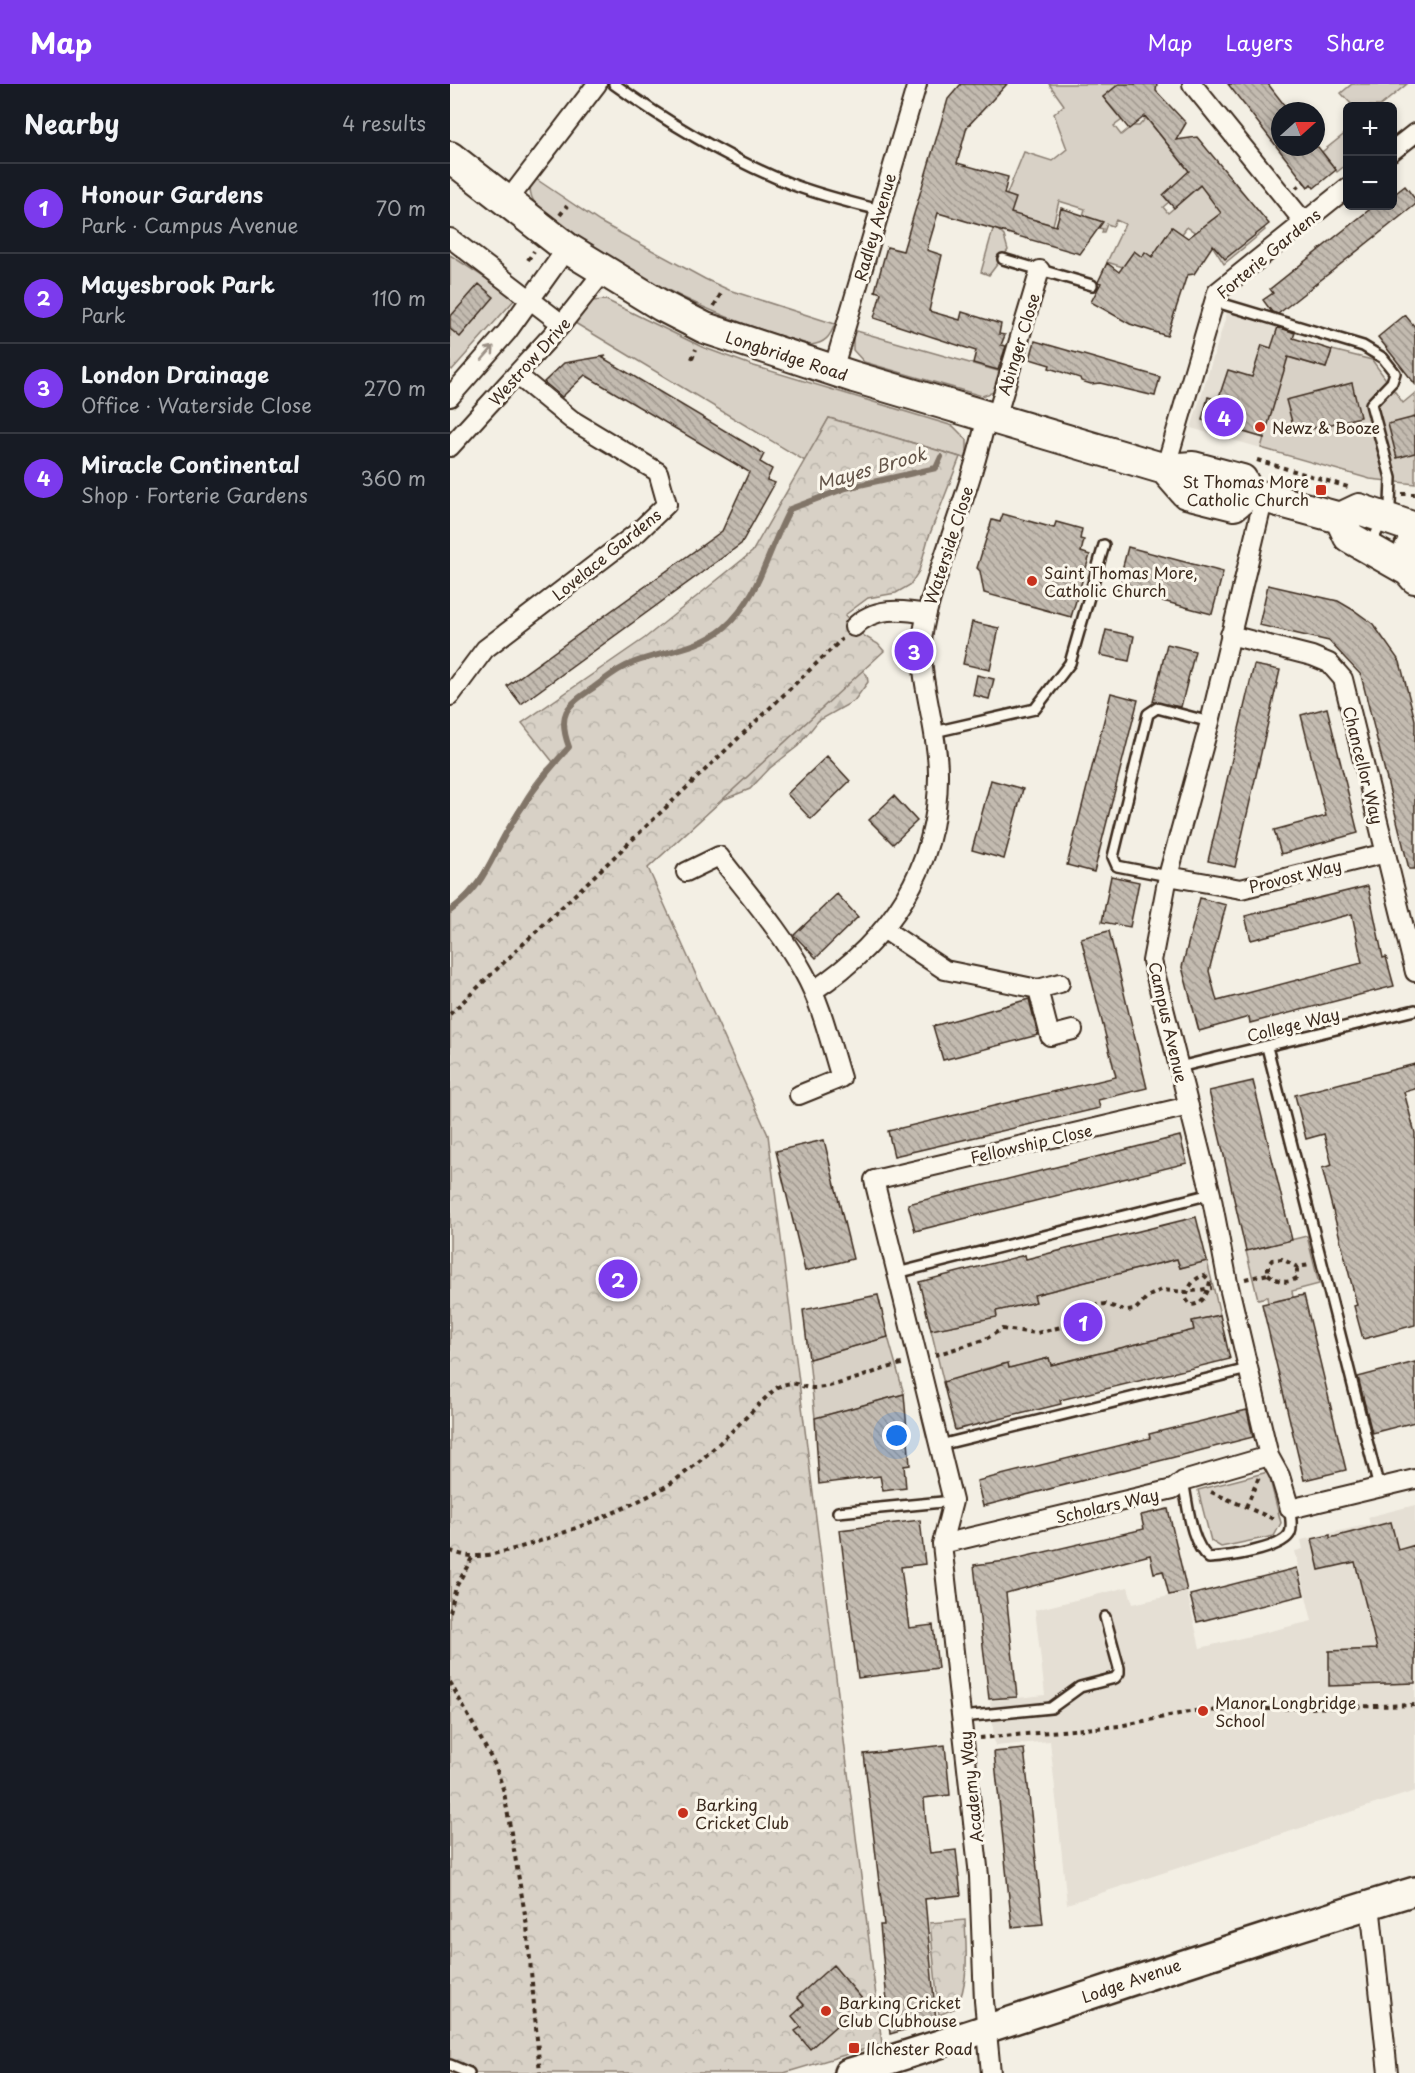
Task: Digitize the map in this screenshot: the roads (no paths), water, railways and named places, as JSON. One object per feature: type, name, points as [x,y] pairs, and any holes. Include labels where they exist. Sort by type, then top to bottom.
[{"type":"main road","name":"Longbridge Road","points":[[450,157],[506,203],[567,248],[705,328],[833,370],[1165,469],[1193,466],[1242,480],[1256,495],[1340,518],[1359,509],[1388,506],[1415,528]]},
{"type":"main road","points":[[1340,518],[1349,537],[1412,574]]},
{"type":"street","points":[[506,203],[597,84]]},
{"type":"street","name":"Radley Avenue","points":[[833,370],[917,84]]},
{"type":"street","points":[[1192,84],[1304,222]]},
{"type":"street","points":[[1397,147],[1415,133]]},
{"type":"street","name":"Forterie Gardens","points":[[1165,469],[1213,301],[1226,284],[1343,190]]},
{"type":"street","points":[[450,238],[562,324]]},
{"type":"street","points":[[450,398],[457,377],[531,300],[567,248]]},
{"type":"street","name":"Abinger Close","points":[[991,416],[1040,270]]},
{"type":"street","name":"Westrow Drive","points":[[450,447],[562,324],[604,271]]},
{"type":"street","name":"Lovelace Gardens","points":[[450,696],[485,649],[638,532],[667,504],[658,472],[572,420],[517,375]]},
{"type":"street","name":"Waterside Close","points":[[813,991],[836,976],[885,930],[916,877],[933,828],[938,773],[922,642],[926,614],[991,416]]},
{"type":"street","name":"Campus Avenue","points":[[1256,495],[1230,635],[1210,722],[1168,876],[1152,961],[1211,1194],[1228,1283],[1269,1456],[1280,1476],[1291,1518]]},
{"type":"street","points":[[1412,574],[1408,549],[1415,535]]},
{"type":"street","points":[[854,627],[862,619],[874,613],[912,611],[926,614]]},
{"type":"street","name":"Chancellor Way","points":[[1230,635],[1312,656],[1329,663],[1343,679],[1415,972]]},
{"type":"street","name":"Provost Way","points":[[1168,876],[1241,889],[1386,853]]},
{"type":"street","points":[[686,872],[719,856],[768,919],[813,991],[841,1078],[799,1095]]},
{"type":"street","points":[[885,930],[945,970],[1038,990],[1060,983]]},
{"type":"street","points":[[1038,990],[1050,1036],[1073,1030]]},
{"type":"street","name":"Fellowship Close","points":[[897,1273],[874,1180],[1189,1106]]},
{"type":"street","points":[[897,1273],[954,1501],[942,1544]]},
{"type":"street","name":"Scholars Way","points":[[942,1544],[1173,1489],[1183,1481],[1269,1456]]},
{"type":"street","points":[[1291,1518],[1378,1488],[1415,1479]]},
{"type":"street","name":"Academy Way","points":[[942,1544],[979,1876],[987,2030],[992,2073]]},
{"type":"street","name":"Lodge Avenue","points":[[848,2073],[987,2030],[1143,1976],[1415,1891]]},
{"type":"street","points":[[1370,1904],[1388,2073]]},
{"type":"lane","points":[[614,84],[669,121],[745,163],[791,184],[879,210]]},
{"type":"lane","points":[[1003,259],[1092,285]]},
{"type":"lane","points":[[1213,301],[1363,346],[1383,358],[1395,373],[1392,382],[1371,404],[1390,478],[1388,506],[1369,548]]},
{"type":"lane","points":[[934,732],[1035,709],[1070,663],[1104,545]]},
{"type":"lane","points":[[1168,876],[1117,866],[1113,857],[1148,714],[1157,708],[1210,722]]},
{"type":"lane","name":"College Way","points":[[1179,1067],[1415,1010]]},
{"type":"lane","points":[[1267,1047],[1323,1262],[1378,1488]]},
{"type":"lane","points":[[897,1273],[1211,1194]]},
{"type":"lane","points":[[940,1445],[1248,1369]]},
{"type":"lane","points":[[1183,1481],[1197,1541],[1202,1552],[1209,1558],[1278,1544],[1289,1535],[1291,1518]]},
{"type":"lane","points":[[838,1512],[954,1501]]},
{"type":"lane","points":[[962,1717],[1051,1708],[1088,1683],[1115,1678],[1119,1673],[1119,1668],[1105,1617]]},
{"type":"lane","points":[[450,2064],[470,2073]]},
{"type":"waterway","name":"Mayes Brook","points":[[450,911],[477,885],[520,810],[543,777],[569,747],[565,736],[564,719],[566,712],[576,700],[623,667],[704,641],[724,628],[736,616],[755,587],[790,509],[846,488],[936,468],[941,457]]},
{"type":"place","name":"Miracle Continental","points":[[1224,417]]},
{"type":"place","name":"Newz & Booze","points":[[1260,427]]},
{"type":"place","name":"St Thomas More Catholic Church","points":[[1321,490]]},
{"type":"place","name":"Saint Thomas More, Catholic Church","points":[[1032,581]]},
{"type":"place","name":"London Drainage","points":[[914,651]]},
{"type":"place","name":"Mayesbrook Park","points":[[618,1279]]},
{"type":"place","name":"Honour Gardens","points":[[1083,1322]]},
{"type":"place","name":"Manor Longbridge School","points":[[1203,1711]]},
{"type":"place","name":"Barking Cricket Club","points":[[683,1813]]},
{"type":"place","name":"Barking Cricket Club Clubhouse","points":[[826,2011]]},
{"type":"place","name":"Ilchester Road","points":[[854,2048]]}]
